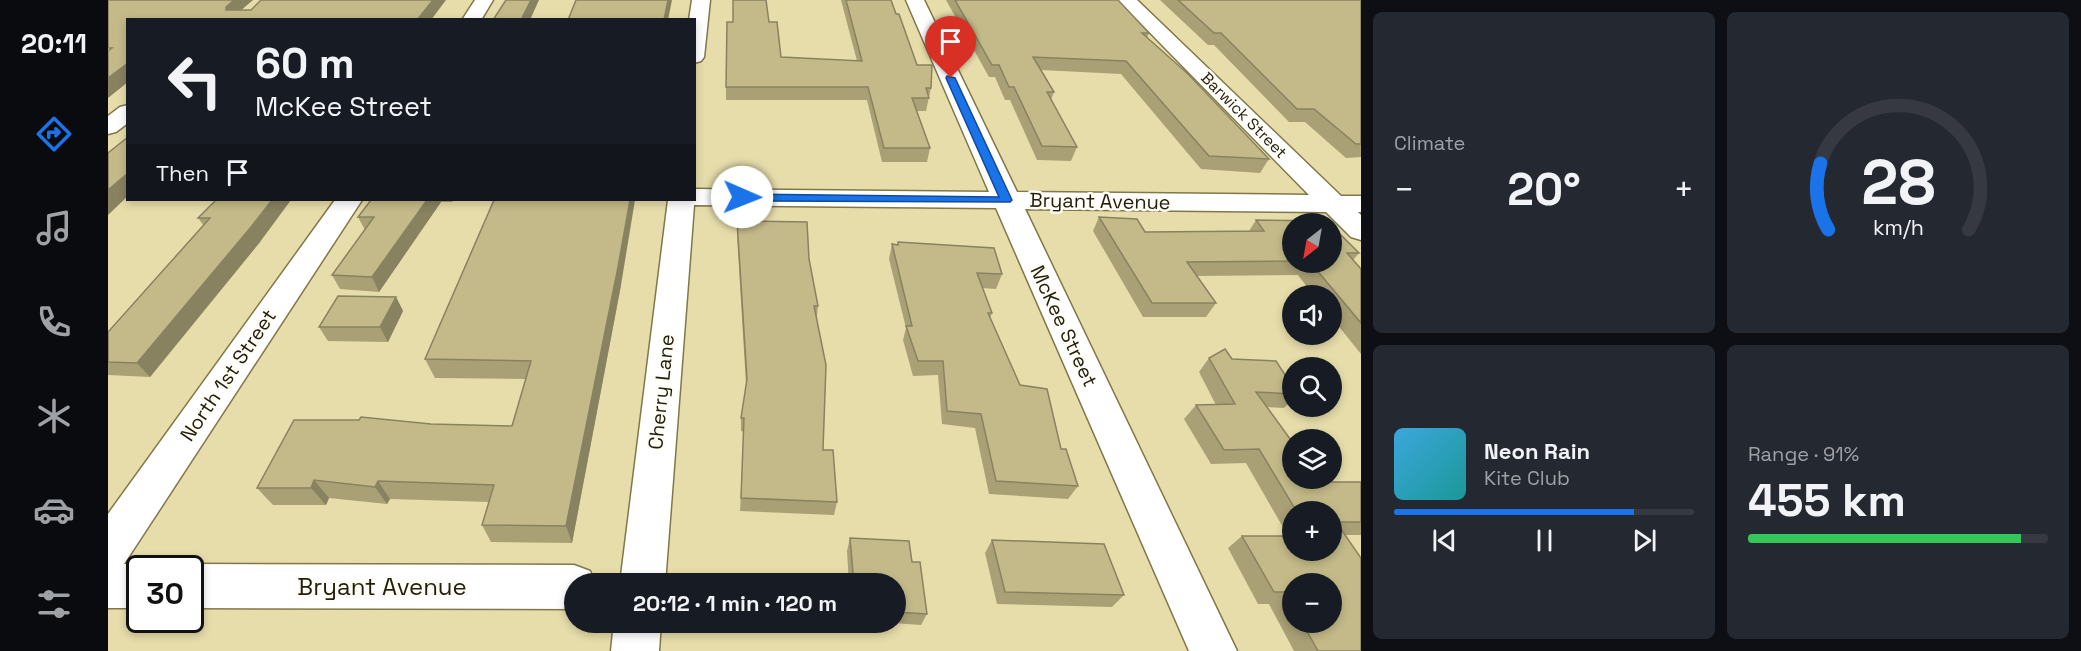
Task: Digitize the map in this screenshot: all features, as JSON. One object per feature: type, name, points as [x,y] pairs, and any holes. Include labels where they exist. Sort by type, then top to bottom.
[{"type":"street","points":[[472,18],[484,0]]},
{"type":"street","points":[[696,41],[701,0]]},
{"type":"street","name":"McKee Street","points":[[915,0],[1213,651]]},
{"type":"street","name":"Barwick Street","points":[[1127,0],[1361,231]]},
{"type":"street","points":[[108,127],[126,114]]},
{"type":"street","name":"Bryant Avenue","points":[[696,197],[1361,204]]},
{"type":"street","name":"North 1st Street","points":[[108,550],[347,201]]},
{"type":"street","name":"Cherry Lane","points":[[643,573],[681,201]]},
{"type":"street","points":[[108,586],[126,586]]},
{"type":"street","name":"Bryant Avenue","points":[[204,586],[564,587]]},
{"type":"street","points":[[635,651],[637,633]]},
{"type":"building","points":[[108,0],[234,0],[226,7],[226,10],[251,10],[261,0],[433,0],[419,18],[126,18],[126,64],[108,78],[108,51],[112,48],[108,48]]},
{"type":"building","points":[[506,0],[531,0],[522,18],[494,18]]},
{"type":"building","points":[[576,0],[668,0],[664,18],[569,18]]},
{"type":"building","points":[[733,0],[766,0],[769,22],[777,22],[781,57],[862,61],[846,0],[891,0],[896,14],[899,14],[917,65],[932,65],[931,88],[926,88],[929,98],[912,98],[930,148],[884,148],[868,87],[726,87],[727,22],[733,22]]},
{"type":"building","points":[[955,0],[1118,0],[1149,33],[1142,33],[1188,74],[1269,159],[1209,156],[1126,61],[1033,57],[1054,92],[1047,92],[1077,147],[1042,146],[1014,87],[1009,87],[999,65],[992,65]]},
{"type":"building","points":[[1178,0],[1361,0],[1361,144],[1356,144],[1314,109],[1297,109],[1221,33],[1214,33]]},
{"type":"building","points":[[126,139],[126,175],[108,190],[108,153]]},
{"type":"building","points":[[215,201],[271,201],[137,363],[108,362],[108,332],[210,218],[198,218]]},
{"type":"building","points":[[370,201],[426,201],[372,277],[332,275],[374,217],[358,217]]},
{"type":"building","points":[[494,201],[630,201],[566,526],[482,525],[494,485],[378,481],[375,487],[314,480],[311,488],[257,488],[294,420],[359,420],[361,417],[431,424],[512,426],[531,361],[425,359]]},
{"type":"building","points":[[1099,217],[1137,219],[1145,232],[1264,231],[1256,220],[1282,220],[1282,261],[1187,262],[1216,303],[1152,303]]},
{"type":"building","points":[[737,221],[807,222],[809,259],[818,306],[814,306],[826,365],[823,450],[833,450],[837,502],[741,498],[744,418],[741,418],[747,379]]},
{"type":"building","points":[[1342,236],[1359,253],[1347,253],[1361,269],[1361,323],[1342,300],[1342,285],[1329,285],[1319,273],[1342,273]]},
{"type":"building","points":[[898,242],[994,248],[1002,274],[977,273],[992,313],[988,313],[1020,385],[1047,389],[1061,449],[1066,449],[1078,486],[996,481],[981,414],[947,411],[943,361],[918,361],[906,326],[912,326],[892,244],[898,245]]},
{"type":"building","points":[[338,296],[396,297],[380,327],[319,327]]},
{"type":"building","points":[[1225,349],[1232,359],[1276,361],[1282,370],[1282,393],[1256,392],[1283,429],[1282,487],[1259,449],[1224,450],[1196,405],[1235,404],[1209,358]]},
{"type":"building","points":[[1342,482],[1361,482],[1361,522],[1342,522],[1342,501],[1290,501],[1283,489],[1342,489]]},
{"type":"building","points":[[1342,531],[1361,558],[1361,651],[1318,651],[1308,633],[1342,633],[1342,573],[1282,573],[1282,592],[1274,592],[1242,536],[1282,536],[1282,561],[1342,561]]},
{"type":"building","points":[[850,538],[909,541],[912,562],[920,562],[927,614],[906,613],[906,573],[853,573]]},
{"type":"building","points":[[992,540],[1104,544],[1124,595],[1005,592]]},
{"type":"route","points":[[742,197],[1006,200],[951,78]]}]
